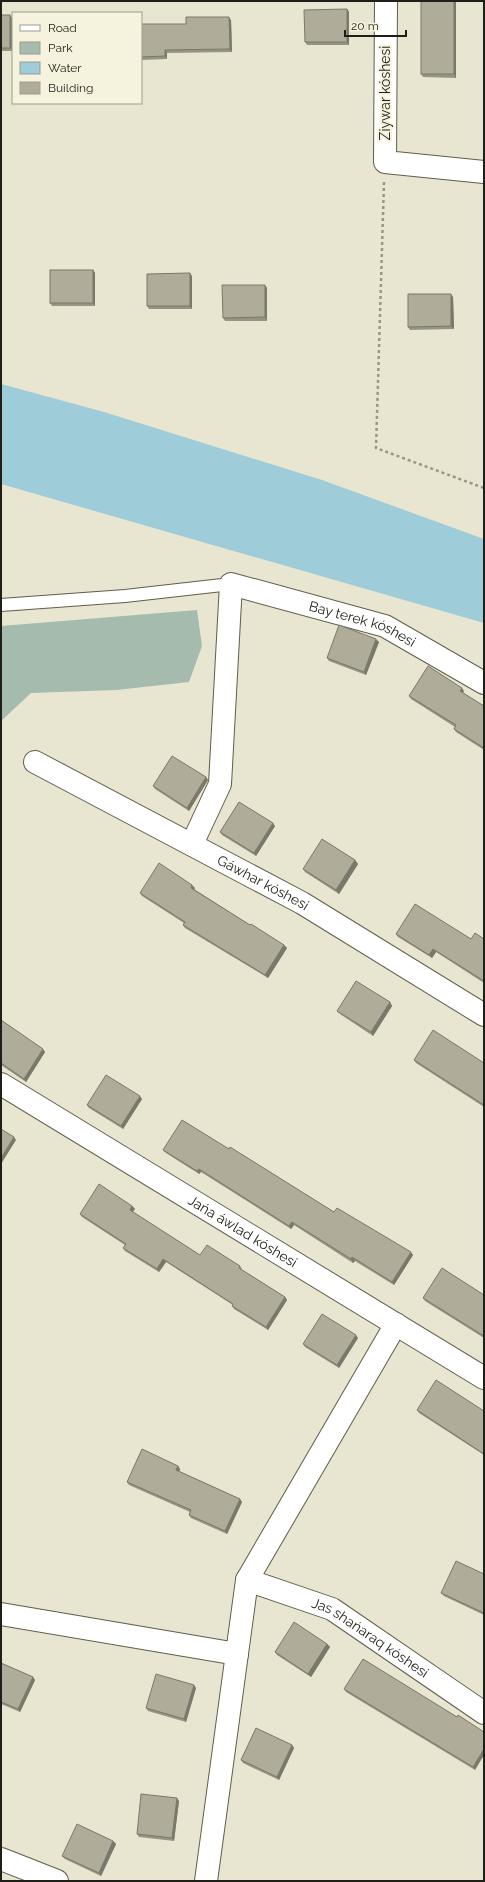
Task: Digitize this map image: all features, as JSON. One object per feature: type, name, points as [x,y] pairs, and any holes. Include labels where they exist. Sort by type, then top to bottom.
[{"type":"street","name":"Ziywar kóshesi","points":[[385,162],[386,1]]},
{"type":"street","points":[[385,162],[484,172]]},
{"type":"street","points":[[192,844],[220,784],[231,584]]},
{"type":"street","name":"Bay terek kóshesi","points":[[231,584],[385,626],[484,683]]},
{"type":"street","name":"Gáwhar kóshesi","points":[[35,762],[302,902],[484,1015]]},
{"type":"street","name":"Jańa áwlad kóshesi","points":[[1,1084],[484,1378]]},
{"type":"street","points":[[206,1881],[247,1580],[396,1324]]},
{"type":"street","name":"Jas shańaraq kóshesi","points":[[247,1580],[332,1609],[484,1714]]},
{"type":"street","points":[[1,1614],[237,1654]]},
{"type":"street","points":[[1,1859],[57,1881]]},
{"type":"lane","points":[[1,605],[125,596],[231,584]]},
{"type":"path","points":[[385,162],[376,448],[484,488]]},
{"type":"green space","points":[[197,610],[202,646],[189,682],[116,690],[31,693],[1,721],[1,626]]},
{"type":"water","points":[[1,384],[104,412],[322,480],[484,539],[484,623],[1,484]]},
{"type":"building","points":[[421,1],[454,1],[454,74],[421,74]]},
{"type":"building","points":[[347,9],[347,42],[305,42],[304,10]]},
{"type":"building","points":[[1,15],[10,15],[10,48],[1,48]]},
{"type":"building","points":[[186,17],[229,17],[230,49],[165,50],[165,56],[142,57],[142,24],[186,24]]},
{"type":"building","points":[[50,270],[93,270],[93,303],[50,303]]},
{"type":"building","points":[[190,273],[190,306],[147,306],[147,274]]},
{"type":"building","points":[[222,285],[265,285],[265,317],[223,318]]},
{"type":"building","points":[[408,294],[451,294],[451,326],[408,327]]},
{"type":"building","points":[[339,625],[376,639],[364,672],[327,658]]},
{"type":"building","points":[[428,666],[462,688],[460,691],[484,706],[484,748],[454,729],[456,725],[409,696]]},
{"type":"building","points":[[172,756],[206,777],[187,808],[153,786]]},
{"type":"building","points":[[239,802],[273,823],[254,853],[220,832]]},
{"type":"building","points":[[322,839],[355,860],[336,890],[303,869]]},
{"type":"building","points":[[159,863],[192,885],[191,888],[284,945],[265,975],[183,925],[185,922],[140,893]]},
{"type":"building","points":[[415,904],[471,939],[475,933],[484,939],[484,981],[433,949],[429,955],[396,934]]},
{"type":"building","points":[[356,981],[390,1002],[371,1032],[337,1011]]},
{"type":"building","points":[[1,1020],[43,1049],[24,1079],[1,1063]]},
{"type":"building","points":[[433,1030],[484,1063],[484,1105],[414,1060]]},
{"type":"building","points":[[106,1075],[140,1096],[121,1126],[87,1105]]},
{"type":"building","points":[[182,1120],[229,1149],[230,1147],[334,1212],[337,1208],[411,1252],[392,1282],[352,1257],[351,1259],[292,1222],[289,1226],[199,1169],[197,1171],[163,1150]]},
{"type":"building","points":[[1,1129],[14,1137],[1,1158]]},
{"type":"building","points":[[99,1184],[132,1206],[130,1210],[200,1255],[207,1245],[240,1266],[239,1268],[285,1297],[266,1327],[232,1306],[233,1304],[163,1259],[157,1269],[123,1248],[126,1244],[80,1214]]},
{"type":"building","points":[[442,1268],[484,1295],[484,1336],[423,1298]]},
{"type":"building","points":[[322,1314],[356,1335],[337,1365],[303,1344]]},
{"type":"building","points":[[436,1380],[484,1411],[484,1454],[417,1410]]},
{"type":"building","points":[[142,1449],[178,1466],[176,1470],[240,1499],[225,1531],[189,1515],[191,1510],[127,1482]]},
{"type":"building","points":[[456,1561],[484,1574],[484,1613],[441,1593]]},
{"type":"building","points":[[294,1622],[327,1644],[308,1674],[275,1652]]},
{"type":"building","points":[[363,1659],[484,1732],[484,1749],[473,1767],[344,1689]]},
{"type":"building","points":[[1,1663],[33,1677],[18,1709],[1,1702]]},
{"type":"building","points":[[156,1674],[194,1685],[184,1719],[146,1708]]},
{"type":"building","points":[[256,1728],[292,1745],[277,1777],[241,1760]]},
{"type":"building","points":[[141,1794],[177,1798],[172,1838],[137,1834]]},
{"type":"building","points":[[77,1824],[113,1841],[99,1873],[62,1856]]}]
